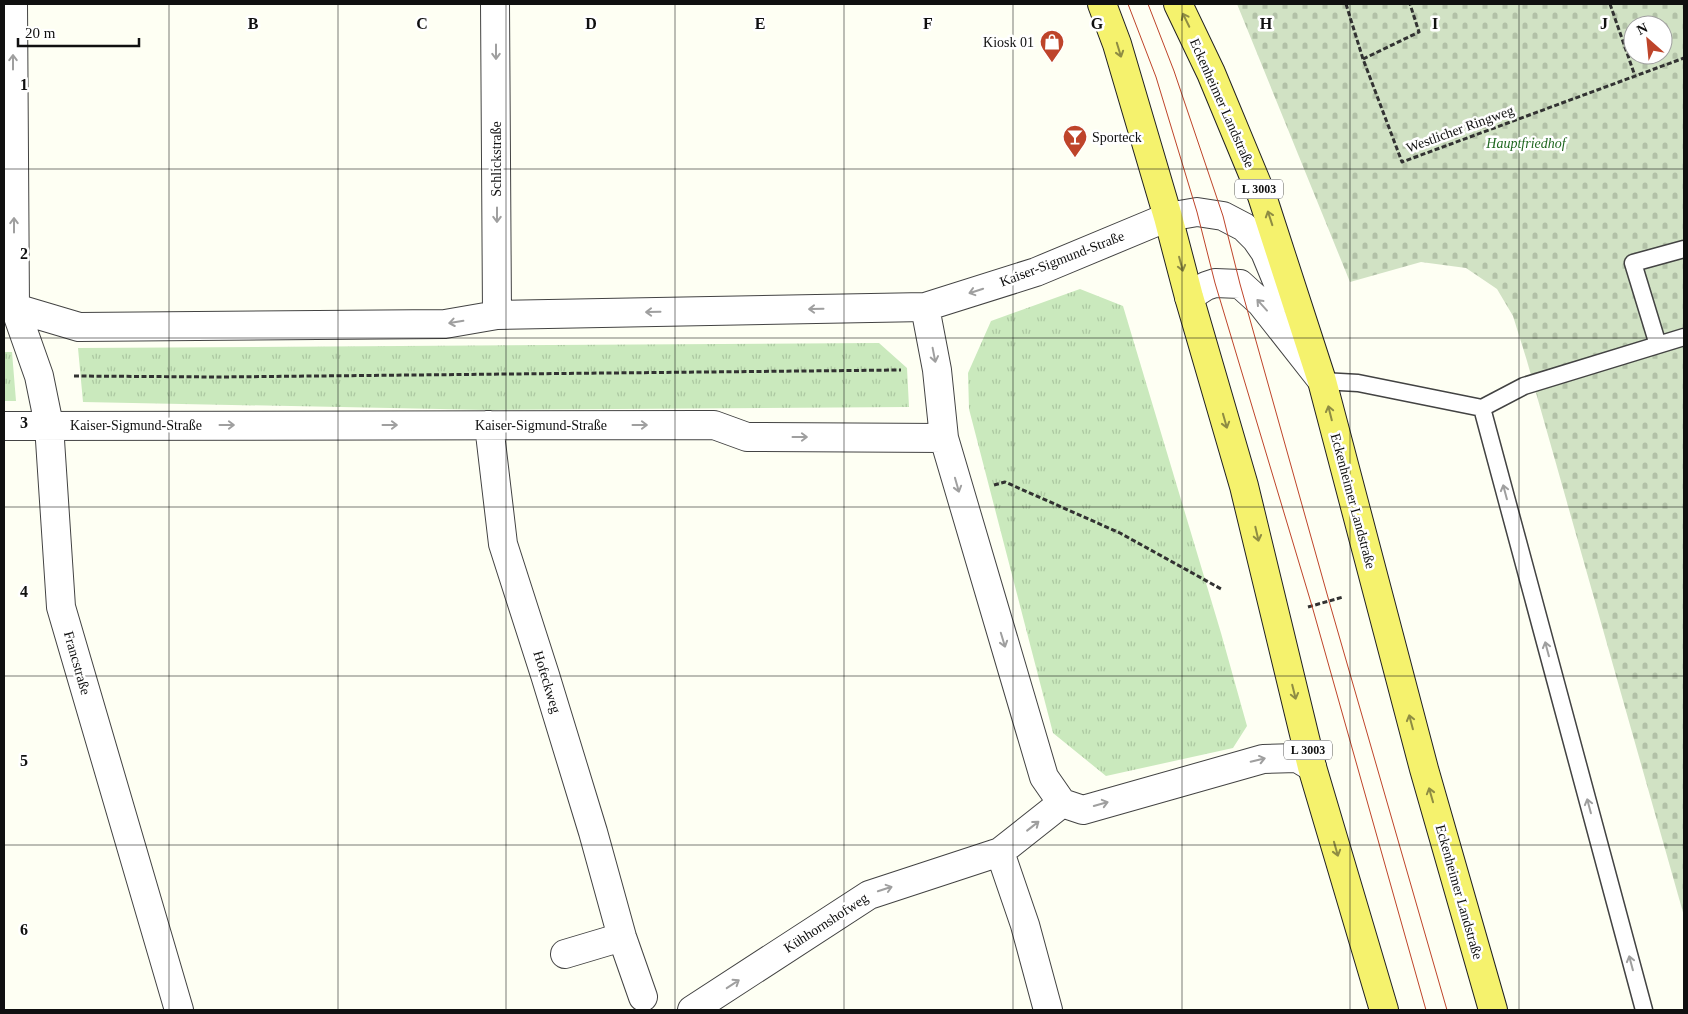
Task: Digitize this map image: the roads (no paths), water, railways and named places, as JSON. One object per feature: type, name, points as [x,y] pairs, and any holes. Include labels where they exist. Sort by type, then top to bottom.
[{"type":"main road","name":"L 3003","points":[[1102,4],[1117,44],[1168,217],[1189,297],[1251,511],[1312,767],[1384,1010]]},
{"type":"main road","name":"Eckenheimer Landstraße","points":[[1178,4],[1211,73],[1262,196],[1322,381],[1424,769],[1493,1010]]},
{"type":"street","name":"Francstraße","points":[[13,4],[10,308],[39,376],[49,425],[61,607],[179,1010]]},
{"type":"street","name":"Schlickstraße","points":[[495,4],[497,315]]},
{"type":"street","name":"Kaiser-Sigmund-Straße","points":[[10,308],[79,327],[445,324],[497,315],[925,307],[1036,272],[1168,217],[1197,212],[1223,216],[1244,227],[1256,239],[1265,252],[1282,292],[1304,356]]},
{"type":"street","points":[[1189,297],[1214,283],[1240,284],[1261,303],[1322,381]]},
{"type":"street","points":[[925,307],[937,370],[944,438],[1044,777],[1062,803],[1083,810],[1263,758],[1297,758],[1312,767]]},
{"type":"street","name":"Hofeckweg","points":[[489,425],[502,544],[548,684],[622,937],[643,997]]},
{"type":"street","name":"Kaiser-Sigmund-Straße","points":[[4,426],[714,425],[747,437],[944,438]]},
{"type":"street","name":"Kühhornshofweg","points":[[692,1010],[869,895],[1000,852],[1062,803]]},
{"type":"street","points":[[1000,852],[1025,925],[1048,1010]]},
{"type":"street","points":[[564,954],[622,937]]},
{"type":"lane","points":[[1658,345],[1633,263],[1684,248]]},
{"type":"lane","points":[[1322,381],[1358,383],[1482,408],[1524,386],[1684,337]]},
{"type":"lane","points":[[1482,408],[1644,1010]]},
{"type":"tram line","points":[[1128,4],[1156,77],[1197,212],[1215,283],[1312,606],[1426,1010]]},
{"type":"tram line","points":[[1148,4],[1174,71],[1223,216],[1240,284],[1329,601],[1447,1010]]},
{"type":"place","name":"Kiosk 01","points":[[1052,63]]},
{"type":"place","name":"Sporteck","points":[[1075,158]]},
{"type":"park label","name":"Hauptfriedhof","points":[[1526,143]]}]
